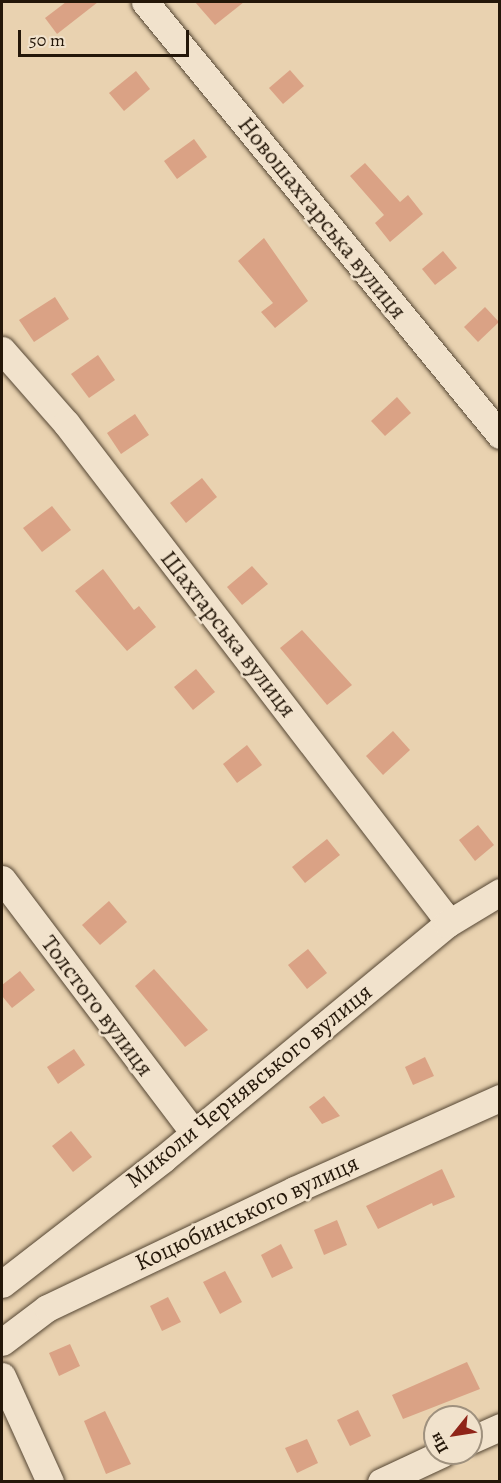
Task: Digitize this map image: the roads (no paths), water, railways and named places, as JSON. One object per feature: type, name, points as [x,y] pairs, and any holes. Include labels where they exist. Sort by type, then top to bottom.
[{"type":"street","name":"Новошахтарська вулиця","points":[[145,2],[500,435]]},
{"type":"street","name":"Шахтарська вулиця","points":[[2,350],[66,423],[442,913],[447,924]]},
{"type":"street","name":"Толстого вулиця","points":[[2,879],[193,1132]]},
{"type":"street","name":"Миколи Чернявського вулиця","points":[[2,1284],[193,1132],[447,924],[500,892]]},
{"type":"street","name":"Коцюбинського вулиця","points":[[2,1342],[46,1308],[294,1190],[500,1098]]},
{"type":"street","points":[[2,1376],[50,1482]]},
{"type":"street","points":[[483,1435],[500,1427]]},
{"type":"street","points":[[381,1482],[423,1462]]}]
